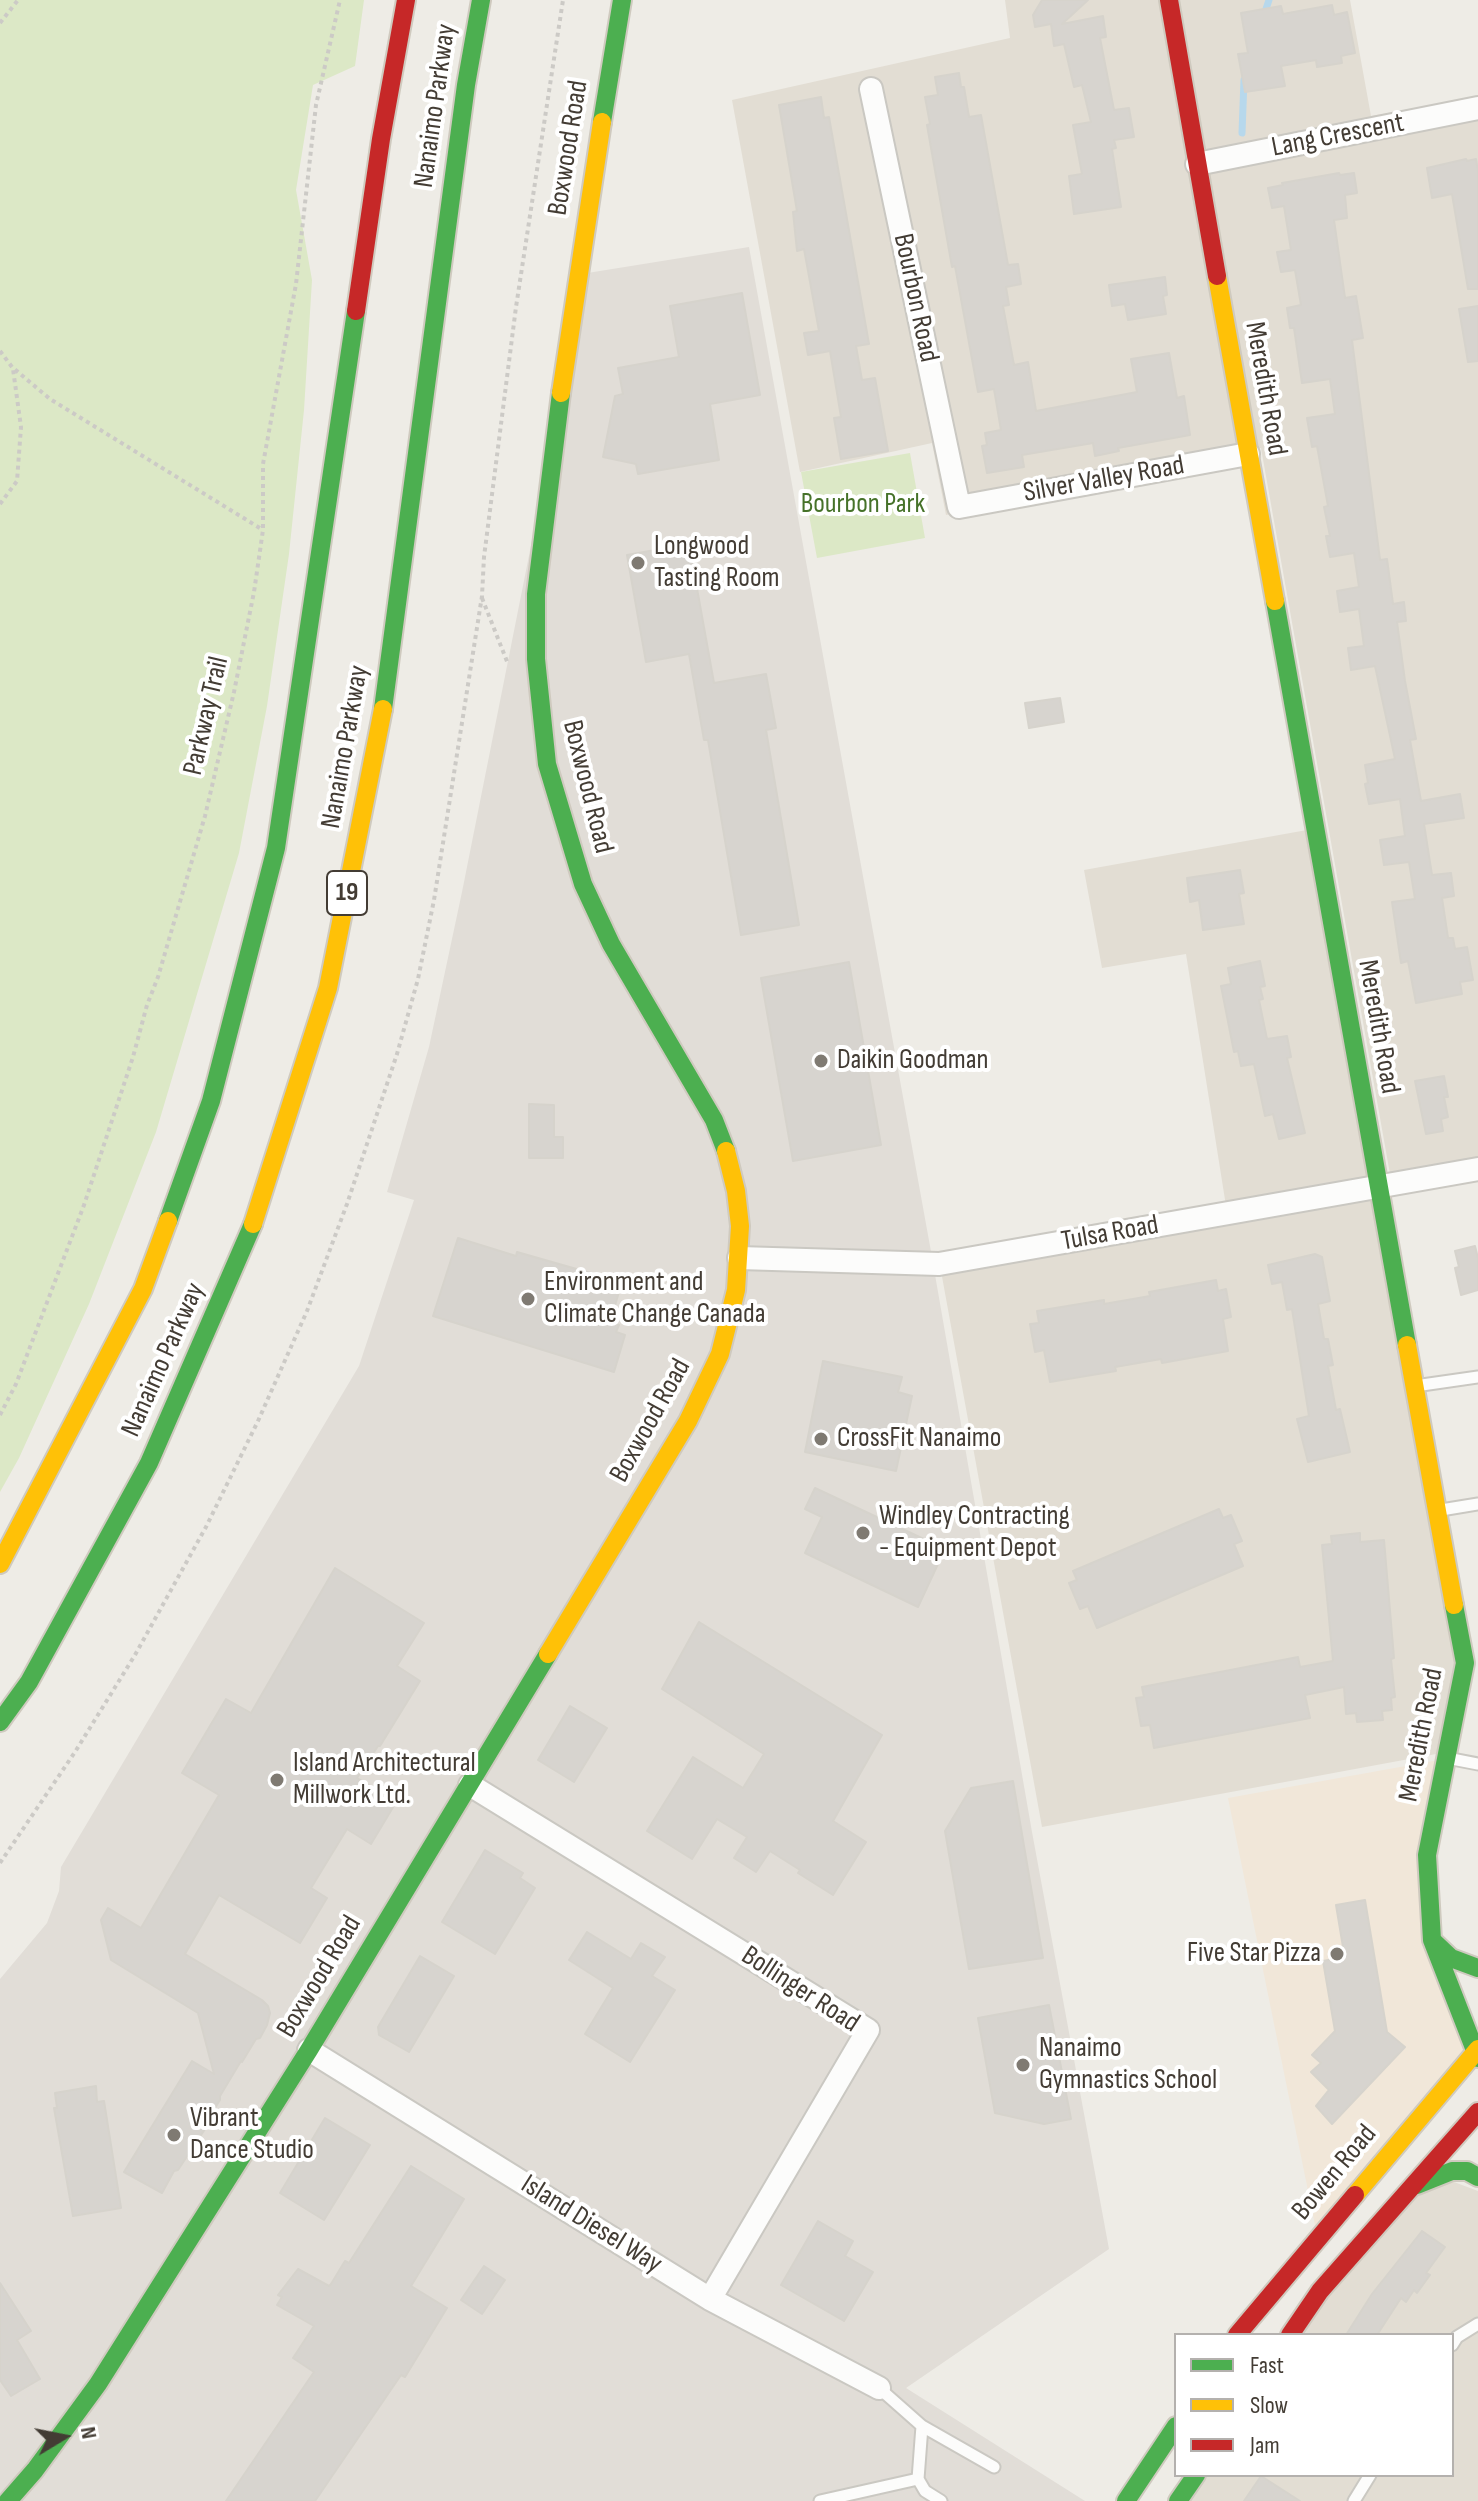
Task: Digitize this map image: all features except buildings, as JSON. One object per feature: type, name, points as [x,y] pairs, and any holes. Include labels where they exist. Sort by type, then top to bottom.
[{"type":"main road","name":"Nanaimo Parkway","points":[[0,1564],[143,1289],[211,1101],[276,848],[381,139],[406,0]]},
{"type":"main road","name":"Nanaimo Parkway","points":[[0,1722],[29,1682],[149,1463],[250,1234],[328,988],[380,731],[466,85],[481,0]]},
{"type":"main road","name":"Boxwood Road","points":[[8,2501],[35,2470],[98,2384],[309,2050],[688,1421],[720,1354],[730,1320],[740,1226],[736,1191],[722,1139],[688,1073],[647,1009],[611,944],[583,884],[547,764],[539,697],[536,594],[551,465],[587,211],[622,0]]},
{"type":"main road","name":"Meredith Road","points":[[1169,0],[1465,1663],[1427,1855],[1432,1940],[1477,2053]]},
{"type":"main road","points":[[1432,1940],[1451,1958],[1478,1968]]},
{"type":"main road","name":"Bowen Road","points":[[1239,2333],[1477,2053]]},
{"type":"main road","points":[[1291,2333],[1320,2291],[1478,2112]]},
{"type":"main road","points":[[1410,2188],[1452,2171],[1467,2171],[1478,2177]]},
{"type":"main road","points":[[1126,2501],[1174,2429]]},
{"type":"main road","points":[[1178,2501],[1195,2477]]},
{"type":"street","name":"Bourbon Road","points":[[871,89],[959,507]]},
{"type":"street","name":"Lang Crescent","points":[[1197,164],[1478,108]]},
{"type":"street","name":"Silver Valley Road","points":[[959,507],[1248,454]]},
{"type":"street","name":"Tulsa Road","points":[[739,1258],[939,1264],[1478,1169]]},
{"type":"street","name":"Bollinger Road","points":[[470,1785],[868,2030],[710,2299]]},
{"type":"street","name":"Island Diesel Way","points":[[309,2050],[710,2299],[879,2388]]},
{"type":"lane","points":[[1415,1386],[1478,1377]]},
{"type":"lane","points":[[1437,1511],[1478,1504]]},
{"type":"lane","points":[[1447,1758],[1478,1764]]},
{"type":"lane","points":[[1454,2342],[1478,2324]]},
{"type":"lane","points":[[879,2388],[922,2426],[994,2467]]},
{"type":"lane","points":[[922,2426],[918,2479],[925,2491],[941,2501]]},
{"type":"lane","points":[[1354,2501],[1369,2477]]},
{"type":"lane","points":[[820,2501],[918,2479]]},
{"type":"path","points":[[0,23],[18,0]]},
{"type":"path","name":"Parkway Trail","points":[[0,1415],[16,1384],[84,1205],[158,977],[205,816],[254,592],[263,530],[265,451],[296,284],[316,105],[340,0]]},
{"type":"path","points":[[0,351],[12,367],[50,399],[263,530]]},
{"type":"path","points":[[0,504],[17,481],[21,427],[12,367]]},
{"type":"path","points":[[482,596],[510,668]]},
{"type":"shaded area","points":[[1005,0],[1350,0],[1371,116],[1478,97],[1478,1159],[1390,1174],[1261,448],[946,515],[932,443],[800,472],[732,100],[1010,38]]},
{"type":"shaded area","points":[[749,247],[1109,2249],[906,2388],[1085,2501],[0,2501],[0,1979],[47,1923],[59,1891],[61,1867],[359,1366],[414,1200],[387,1192],[429,1047],[462,892],[554,430],[575,275]]},
{"type":"shaded area","points":[[1307,830],[1371,1181],[1226,1206],[1186,954],[1102,968],[1084,870]]},
{"type":"shaded area","points":[[1379,1195],[1458,1664],[1436,1754],[1042,1827],[941,1271]]},
{"type":"shaded area","points":[[1439,1760],[1418,1855],[1467,2050],[1315,2225],[1228,1798]]},
{"type":"shaded area","points":[[1454,2182],[1478,2191],[1478,2501],[1188,2501],[1204,2477],[1454,2477],[1454,2333],[1300,2333],[1411,2195]]},
{"type":"green space","points":[[0,0],[364,0],[355,66],[313,85],[296,190],[312,280],[304,410],[289,554],[267,706],[239,853],[156,1132],[89,1304],[19,1458],[0,1492]]},
{"type":"green space","name":"Bourbon Park","points":[[910,453],[925,538],[817,558],[801,472]]},
{"type":"waterway","points":[[1264,15],[1269,0]]},
{"type":"waterway","points":[[1242,133],[1244,80]]},
{"type":"traffic: fast","points":[[383,709],[466,85],[481,0]]},
{"type":"traffic: fast","points":[[602,122],[622,0]]},
{"type":"traffic: fast","points":[[168,1221],[211,1101],[276,848],[356,311]]},
{"type":"traffic: fast","points":[[561,393],[536,594],[536,659],[547,764],[583,884],[611,944],[714,1120],[726,1151]]},
{"type":"traffic: fast","points":[[1275,601],[1407,1345]]},
{"type":"traffic: fast","points":[[0,1722],[29,1682],[149,1463],[253,1224]]},
{"type":"traffic: fast","points":[[1454,1605],[1465,1663],[1427,1855],[1432,1940],[1478,2058]]},
{"type":"traffic: fast","points":[[8,2501],[35,2470],[98,2384],[309,2050],[548,1654]]},
{"type":"traffic: fast","points":[[1432,1940],[1451,1958],[1478,1968]]},
{"type":"traffic: fast","points":[[1417,2185],[1452,2171],[1467,2171],[1478,2177]]},
{"type":"traffic: fast","points":[[1126,2501],[1174,2429]]},
{"type":"traffic: fast","points":[[1178,2501],[1195,2477]]},
{"type":"traffic: slow","points":[[561,393],[602,122]]},
{"type":"traffic: slow","points":[[1217,276],[1275,601]]},
{"type":"traffic: slow","points":[[253,1224],[328,988],[383,709]]},
{"type":"traffic: slow","points":[[548,1654],[688,1421],[720,1354],[736,1290],[740,1226],[736,1191],[726,1151]]},
{"type":"traffic: slow","points":[[0,1564],[143,1289],[168,1221]]},
{"type":"traffic: slow","points":[[1407,1345],[1454,1605]]},
{"type":"traffic: slow","points":[[1355,2195],[1478,2049]]},
{"type":"traffic: jam","points":[[356,311],[381,139],[406,0]]},
{"type":"traffic: jam","points":[[1169,0],[1217,276]]},
{"type":"traffic: jam","points":[[1291,2333],[1320,2291],[1478,2112]]},
{"type":"traffic: jam","points":[[1239,2333],[1355,2195]]},
{"type":"place","name":"Longwood Tasting Room","points":[[638,563]]},
{"type":"place","name":"Daikin Goodman","points":[[821,1061]]},
{"type":"place","name":"Environment and Climate Change Canada","points":[[528,1299]]},
{"type":"place","name":"CrossFit Nanaimo","points":[[821,1439]]},
{"type":"place","name":"Windley Contracting - Equipment Depot","points":[[863,1533]]},
{"type":"place","name":"Island Architectural Millwork Ltd.","points":[[277,1780]]},
{"type":"place","name":"Five Star Pizza","points":[[1337,1954]]},
{"type":"place","name":"Nanaimo Gymnastics School","points":[[1023,2065]]},
{"type":"place","name":"Vibrant Dance Studio","points":[[174,2135]]}]
